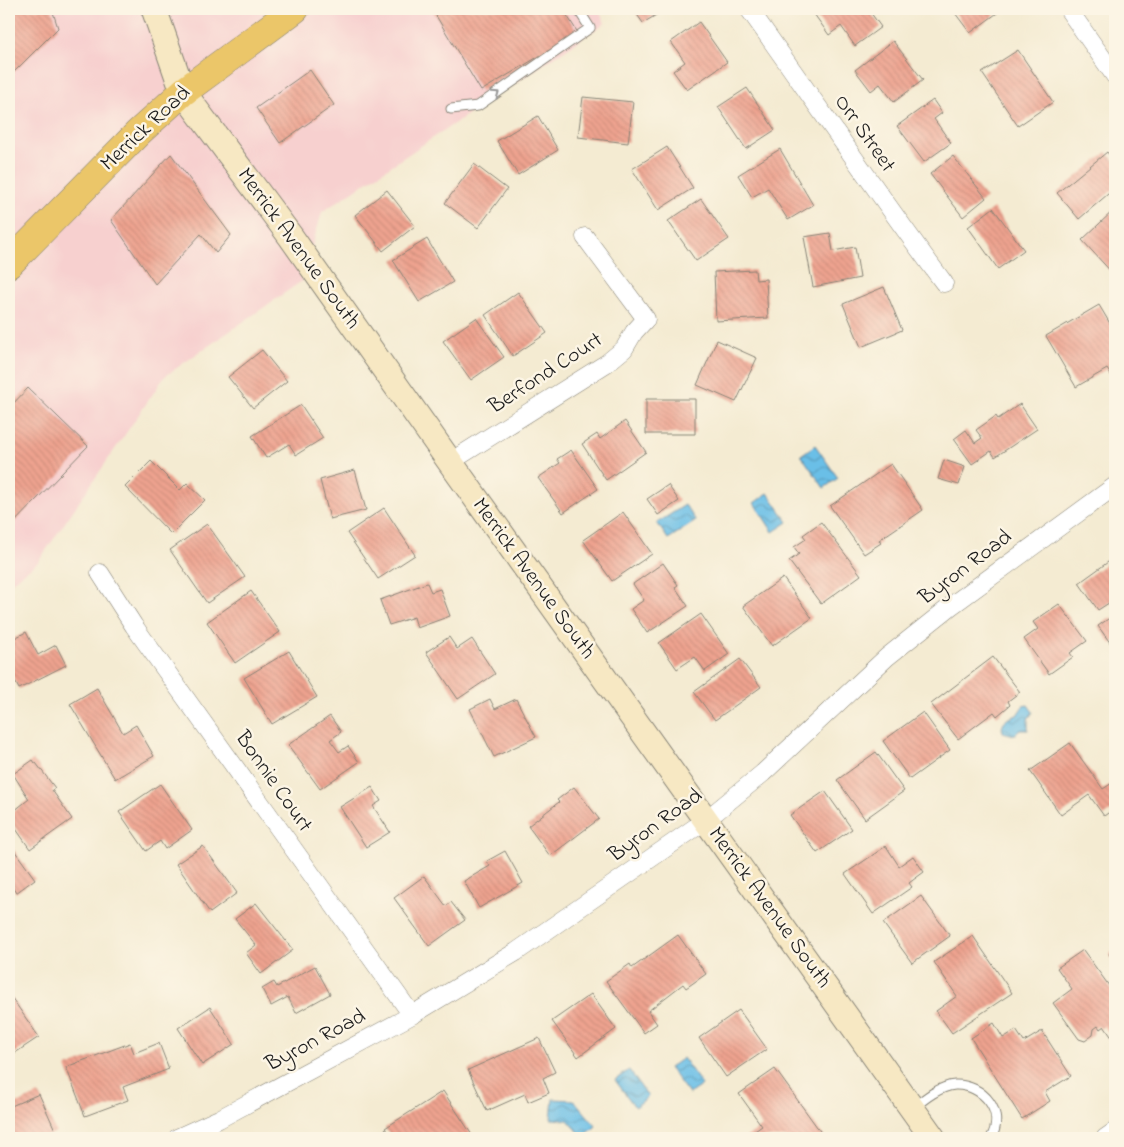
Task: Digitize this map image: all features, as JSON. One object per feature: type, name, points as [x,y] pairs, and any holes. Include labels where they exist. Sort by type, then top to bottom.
[{"type":"main road","name":"Merrick Road","points":[[9,264],[138,133],[183,92],[295,9]]},
{"type":"street","name":"Merrick Avenue South","points":[[154,9],[183,92],[291,237],[933,1138]]},
{"type":"street","name":"Orr Street","points":[[749,9],[881,198],[944,283]]},
{"type":"street","points":[[1068,9],[1115,76]]},
{"type":"street","name":"Berfond Court","points":[[450,462],[607,363],[624,349],[634,332],[646,319],[585,237]]},
{"type":"street","name":"Byron Road","points":[[178,1138],[219,1119],[412,1015],[516,952],[706,820],[763,773],[887,657],[951,606],[1115,486]]},
{"type":"street","name":"Bonnie Court","points":[[100,573],[134,626],[412,1015]]},
{"type":"street","points":[[1105,1138],[1115,1131]]},
{"type":"lane","points":[[451,109],[478,106],[590,28],[578,9]]},
{"type":"lane","points":[[913,1109],[925,1099],[954,1085],[973,1087],[986,1096],[996,1114],[995,1132],[991,1138]]},
{"type":"shaded area","points":[[9,9],[598,9],[605,23],[322,212],[302,281],[165,376],[38,562],[9,584]]},
{"type":"water","points":[[815,445],[838,478],[824,488],[801,455]]},
{"type":"water","points":[[768,493],[788,522],[773,532],[754,503]]},
{"type":"water","points":[[685,505],[696,521],[668,539],[657,523]]},
{"type":"water","points":[[1028,705],[1033,712],[1028,719],[1028,730],[1020,730],[1014,735],[1003,732],[1002,728],[1006,721],[1017,715],[1023,706]]},
{"type":"water","points":[[683,1058],[702,1085],[689,1094],[669,1068]]},
{"type":"water","points":[[629,1070],[648,1097],[635,1107],[615,1080]]},
{"type":"water","points":[[553,1099],[574,1100],[596,1126],[583,1137],[568,1120],[551,1119]]},
{"type":"building","points":[[9,9],[52,9],[58,28],[9,77]]},
{"type":"building","points":[[432,9],[563,9],[578,33],[481,91]]},
{"type":"building","points":[[633,9],[666,9],[643,23]]},
{"type":"building","points":[[822,9],[868,9],[881,27],[855,46],[841,26],[829,35],[814,14]]},
{"type":"building","points":[[952,9],[999,9],[1000,11],[970,33]]},
{"type":"building","points":[[699,22],[727,62],[687,90],[673,71],[685,62],[671,42]]},
{"type":"building","points":[[893,41],[923,80],[894,102],[880,84],[871,91],[855,70]]},
{"type":"building","points":[[1018,50],[1053,102],[1018,126],[982,73]]},
{"type":"building","points":[[310,70],[334,105],[280,143],[256,108]]},
{"type":"building","points":[[747,88],[775,130],[746,149],[718,107]]},
{"type":"building","points":[[583,97],[633,102],[628,143],[578,137]]},
{"type":"building","points":[[933,100],[942,113],[934,119],[951,143],[924,162],[897,126]]},
{"type":"building","points":[[538,116],[558,150],[518,175],[497,141]]},
{"type":"building","points":[[667,147],[693,188],[658,210],[632,169]]},
{"type":"building","points":[[780,149],[813,205],[788,220],[768,188],[752,197],[738,175]]},
{"type":"building","points":[[1107,152],[1115,162],[1115,188],[1079,219],[1057,193]]},
{"type":"building","points":[[171,154],[231,235],[216,253],[201,234],[155,284],[111,220]]},
{"type":"building","points":[[953,156],[986,198],[963,217],[930,174]]},
{"type":"building","points":[[474,164],[507,189],[478,228],[445,203]]},
{"type":"building","points":[[387,190],[415,226],[383,251],[355,215]]},
{"type":"building","points":[[701,199],[729,239],[696,261],[668,221]]},
{"type":"building","points":[[993,208],[1024,250],[998,269],[968,227]]},
{"type":"building","points":[[1115,209],[1115,276],[1082,240]]},
{"type":"building","points":[[830,233],[833,251],[855,247],[860,278],[813,287],[804,237]]},
{"type":"building","points":[[427,239],[453,282],[419,302],[393,260]]},
{"type":"building","points":[[755,270],[756,280],[766,279],[768,318],[716,321],[714,272]]},
{"type":"building","points":[[884,287],[902,330],[861,347],[843,304]]},
{"type":"building","points":[[518,292],[547,333],[513,356],[485,315]]},
{"type":"building","points":[[1099,305],[1115,332],[1115,381],[1107,369],[1076,387],[1046,336]]},
{"type":"building","points":[[476,318],[504,357],[471,380],[443,341]]},
{"type":"building","points":[[717,340],[757,358],[736,402],[697,385]]},
{"type":"building","points":[[262,350],[287,381],[253,408],[228,377]]},
{"type":"building","points":[[28,388],[88,446],[9,528],[9,408]]},
{"type":"building","points":[[646,399],[695,399],[695,434],[646,434]]},
{"type":"building","points":[[1020,404],[1037,429],[995,457],[991,451],[972,464],[954,439],[966,430],[975,443],[982,438],[976,430],[996,416],[998,419]]},
{"type":"building","points":[[301,405],[323,438],[296,455],[289,444],[266,458],[252,436]]},
{"type":"building","points":[[625,421],[646,452],[606,480],[582,444],[597,434],[600,439]]},
{"type":"building","points":[[571,450],[598,489],[563,513],[538,478],[560,463],[557,459]]},
{"type":"building","points":[[944,460],[965,467],[959,485],[938,479]]},
{"type":"building","points":[[151,461],[180,490],[187,483],[205,500],[171,534],[125,487]]},
{"type":"building","points":[[891,464],[923,510],[879,540],[881,543],[864,554],[830,506]]},
{"type":"building","points":[[355,470],[366,510],[330,519],[320,480]]},
{"type":"building","points":[[668,485],[679,501],[658,515],[647,499]]},
{"type":"building","points":[[384,508],[415,555],[378,579],[347,533]]},
{"type":"building","points":[[623,512],[652,554],[612,581],[583,540]]},
{"type":"building","points":[[821,522],[861,575],[821,604],[789,561],[799,554],[794,547],[806,539],[803,535]]},
{"type":"building","points":[[207,524],[245,577],[207,603],[170,550]]},
{"type":"building","points":[[1115,557],[1115,599],[1098,610],[1079,583]]},
{"type":"building","points":[[663,563],[678,585],[675,587],[688,606],[647,633],[631,609],[644,600],[633,584]]},
{"type":"building","points":[[783,578],[812,618],[772,646],[743,606]]},
{"type":"building","points":[[427,583],[431,592],[440,589],[450,616],[417,628],[414,617],[389,625],[380,600]]},
{"type":"building","points":[[251,591],[280,632],[235,663],[207,622]]},
{"type":"building","points":[[1059,604],[1087,641],[1070,653],[1073,657],[1049,674],[1024,639],[1038,629],[1033,622]]},
{"type":"building","points":[[701,614],[729,654],[705,671],[695,657],[677,669],[659,643]]},
{"type":"building","points":[[1111,617],[1115,623],[1115,641],[1111,644],[1098,626]]},
{"type":"building","points":[[26,632],[38,655],[56,645],[66,665],[19,689],[9,670],[9,641]]},
{"type":"building","points":[[449,637],[457,649],[472,639],[495,674],[458,699],[426,652]]},
{"type":"building","points":[[289,651],[317,697],[272,724],[244,678]]},
{"type":"building","points":[[993,657],[1020,692],[1008,701],[1010,705],[997,716],[994,712],[958,739],[931,704]]},
{"type":"building","points":[[740,659],[761,687],[715,720],[694,692]]},
{"type":"building","points":[[97,688],[123,733],[136,725],[154,756],[115,779],[70,704]]},
{"type":"building","points":[[490,699],[495,709],[516,699],[536,737],[494,757],[470,709]]},
{"type":"building","points":[[923,712],[950,750],[910,779],[883,741]]},
{"type":"building","points":[[330,716],[341,732],[330,740],[339,752],[348,746],[359,762],[320,789],[288,745]]},
{"type":"building","points":[[1070,743],[1103,789],[1112,783],[1115,787],[1115,808],[1104,816],[1089,795],[1061,815],[1030,771]]},
{"type":"building","points":[[876,752],[904,791],[865,819],[837,780]]},
{"type":"building","points":[[33,760],[55,788],[52,790],[72,819],[30,849],[9,819],[9,815],[29,799],[13,774]]},
{"type":"building","points":[[160,784],[192,830],[165,849],[160,841],[146,851],[119,812]]},
{"type":"building","points":[[372,787],[381,801],[373,806],[390,832],[366,847],[340,807]]},
{"type":"building","points":[[574,787],[599,819],[550,856],[528,826],[559,802],[557,800]]},
{"type":"building","points":[[825,791],[852,829],[817,853],[790,815]]},
{"type":"building","points":[[9,843],[35,879],[16,893],[9,882]]},
{"type":"building","points":[[203,846],[237,893],[210,913],[176,864]]},
{"type":"building","points":[[886,846],[899,866],[913,856],[924,872],[909,883],[912,887],[873,914],[845,874]]},
{"type":"building","points":[[505,851],[523,883],[479,908],[464,881],[490,866],[487,861]]},
{"type":"building","points":[[424,876],[446,906],[451,902],[465,920],[429,946],[394,898]]},
{"type":"building","points":[[921,896],[950,936],[912,963],[883,923]]},
{"type":"building","points":[[256,903],[293,950],[261,974],[246,953],[256,945],[235,919]]},
{"type":"building","points":[[678,935],[706,974],[686,988],[683,984],[648,1011],[657,1024],[644,1033],[606,981],[630,964],[632,968]]},
{"type":"building","points":[[973,936],[1012,993],[952,1033],[936,1011],[957,996],[934,962]]},
{"type":"building","points":[[1083,950],[1115,994],[1115,1042],[1104,1026],[1100,1029],[1098,1026],[1094,1029],[1093,1035],[1085,1041],[1079,1039],[1053,1003],[1072,989],[1057,968]]},
{"type":"building","points":[[1115,950],[1115,962],[1109,954]]},
{"type":"building","points":[[315,966],[330,994],[296,1013],[288,997],[271,1006],[262,989],[274,982],[277,987]]},
{"type":"building","points":[[9,994],[39,1037],[9,1057]]},
{"type":"building","points":[[591,994],[616,1029],[578,1057],[552,1021]]},
{"type":"building","points":[[210,1007],[234,1044],[202,1065],[178,1028]]},
{"type":"building","points":[[739,1010],[767,1049],[726,1077],[699,1038]]},
{"type":"building","points":[[994,1023],[1003,1038],[1016,1030],[1024,1042],[1042,1031],[1071,1076],[1045,1092],[1050,1101],[1022,1119],[971,1038]]},
{"type":"building","points":[[539,1038],[555,1072],[543,1078],[549,1093],[528,1102],[525,1094],[487,1111],[468,1070]]},
{"type":"building","points":[[130,1043],[134,1053],[159,1043],[169,1069],[123,1087],[128,1100],[85,1116],[66,1067]]},
{"type":"building","points":[[775,1069],[825,1138],[745,1138],[762,1126],[739,1094]]},
{"type":"building","points":[[443,1091],[474,1138],[392,1138],[385,1128]]},
{"type":"building","points":[[39,1094],[56,1132],[42,1138],[9,1138],[9,1107]]}]
